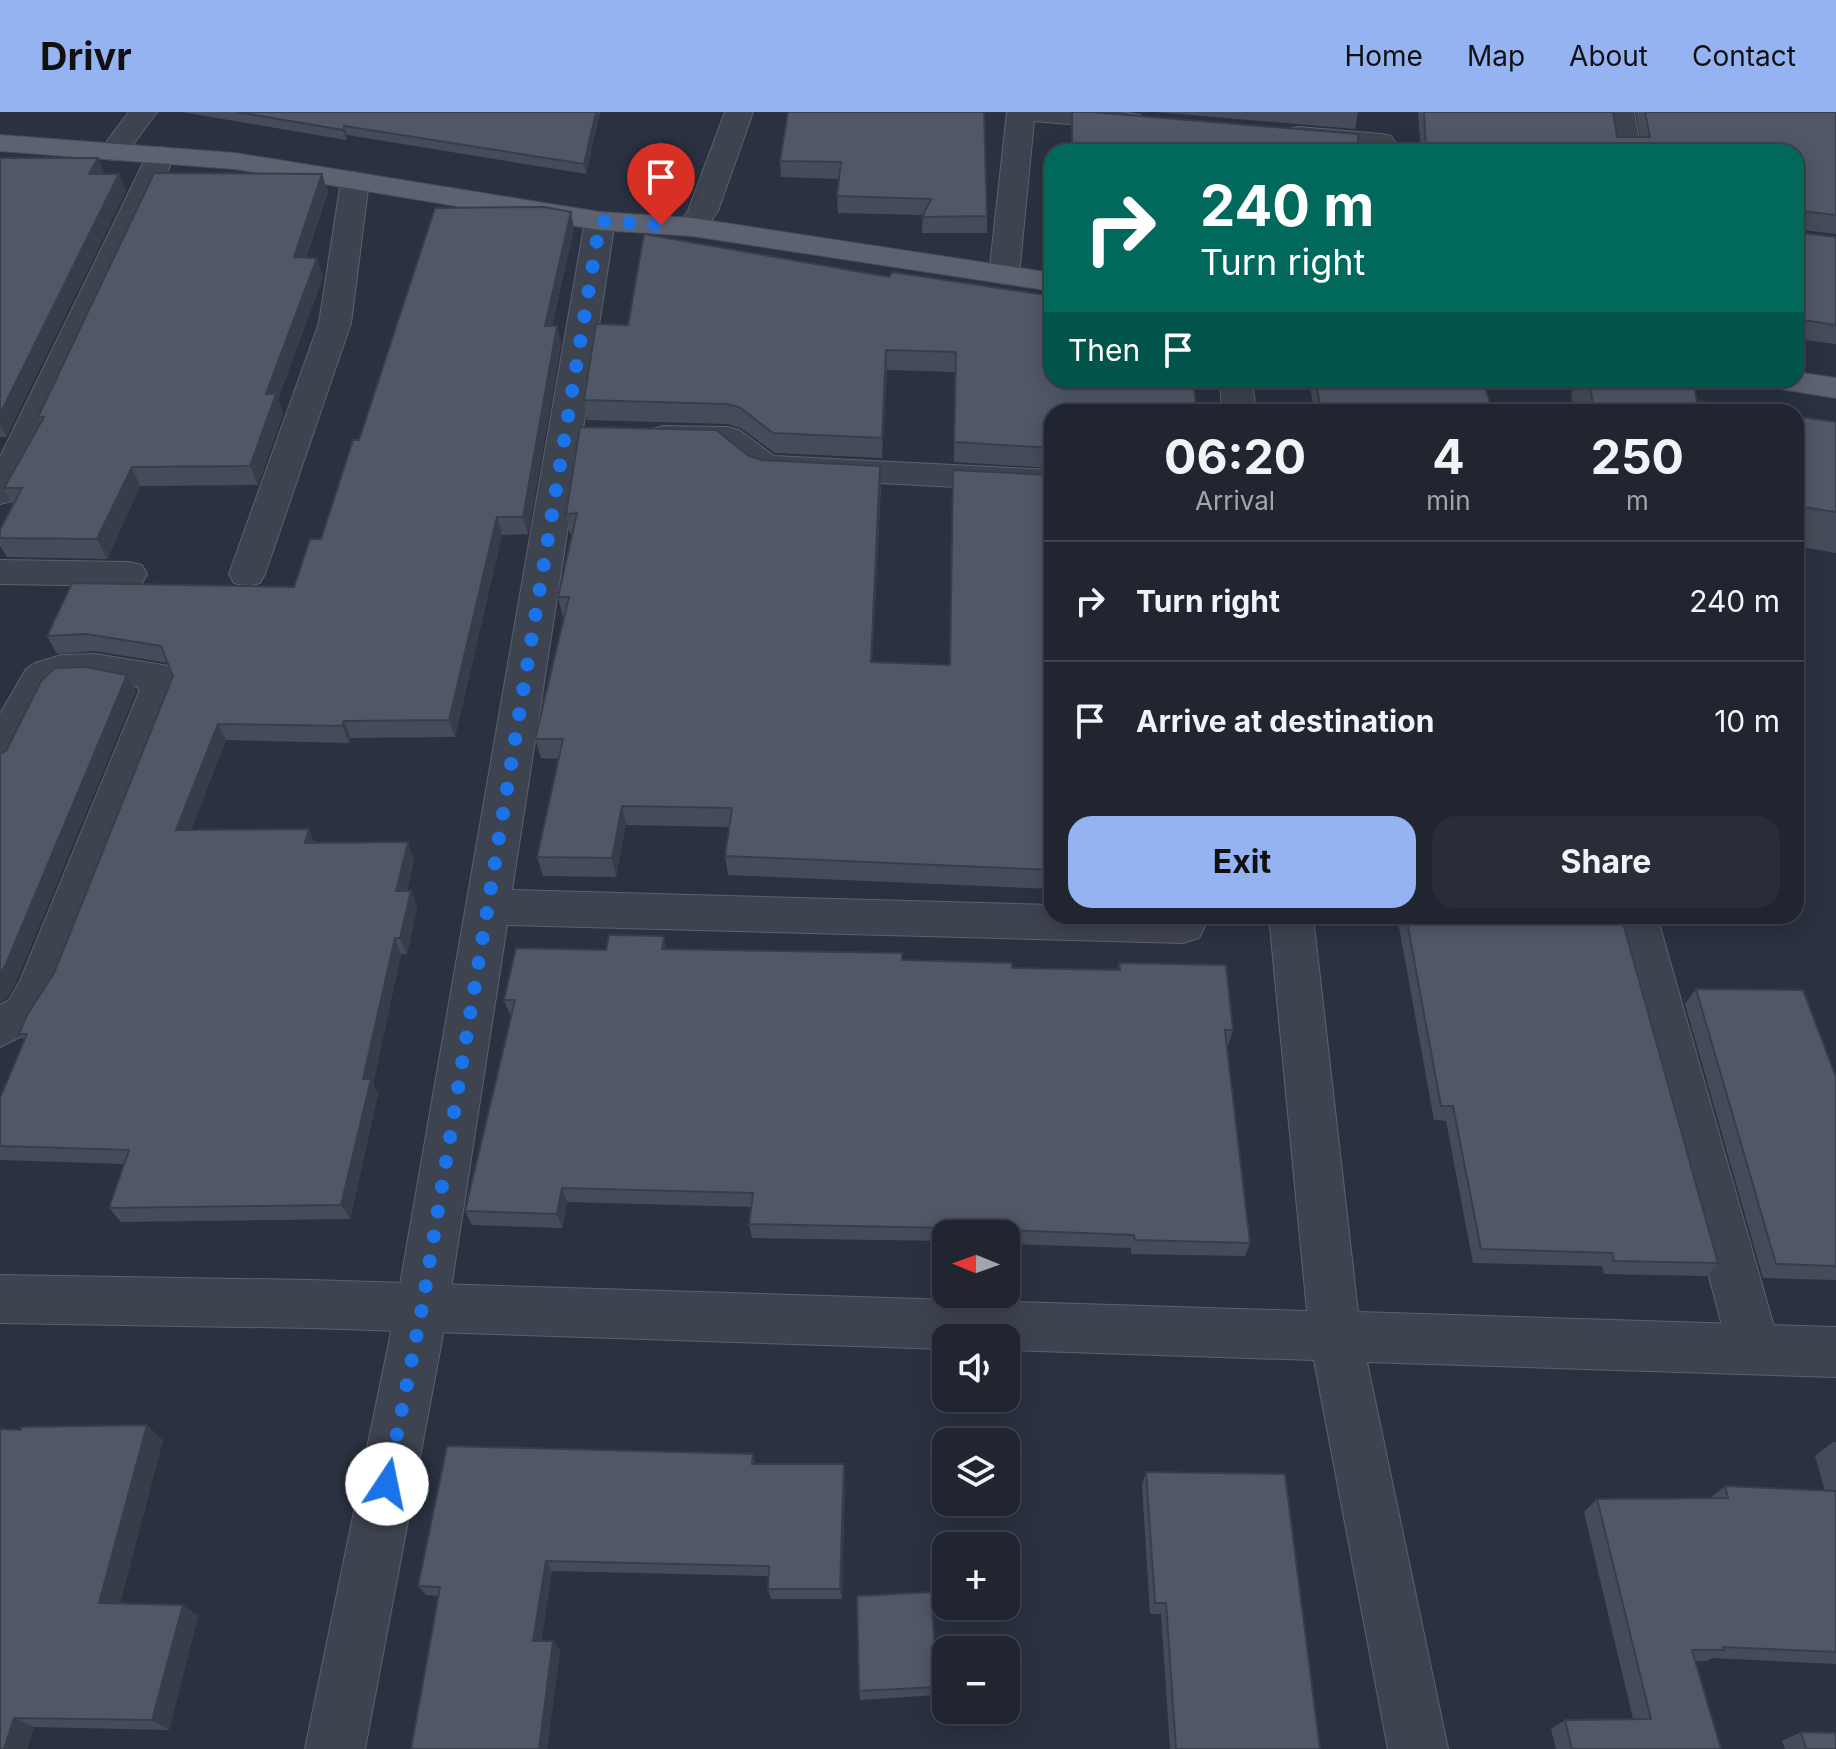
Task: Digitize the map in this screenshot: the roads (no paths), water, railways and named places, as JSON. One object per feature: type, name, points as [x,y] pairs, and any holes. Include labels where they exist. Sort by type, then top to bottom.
[{"type":"main road","points":[[0,143],[235,161],[600,221],[692,227],[1044,281]]},
{"type":"main road","points":[[1804,383],[1836,388]]},
{"type":"street","points":[[113,152],[143,112]]},
{"type":"street","points":[[692,227],[703,211],[739,112]]},
{"type":"street","points":[[1004,275],[1021,112],[1162,124]]},
{"type":"street","points":[[1381,144],[1382,112]]},
{"type":"street","points":[[1620,112],[1626,144]]},
{"type":"street","points":[[1272,133],[1358,144]]},
{"type":"street","points":[[0,493],[161,155]]},
{"type":"street","points":[[247,574],[335,323],[355,181]]},
{"type":"street","points":[[335,1749],[422,1308],[488,907],[580,433],[600,221]]},
{"type":"street","points":[[639,435],[727,437],[765,466],[1044,481]]},
{"type":"street","points":[[0,572],[129,574]]},
{"type":"street","points":[[0,756],[41,677],[58,669],[108,668],[155,676],[159,692],[40,988],[25,1013],[0,1028]]},
{"type":"street","points":[[488,907],[1044,922]]},
{"type":"street","points":[[1110,924],[1183,926]]},
{"type":"street","points":[[1292,924],[1335,1335],[1418,1749]]},
{"type":"street","points":[[1637,924],[1754,1348]]},
{"type":"street","points":[[0,1299],[422,1308],[1836,1352]]}]
